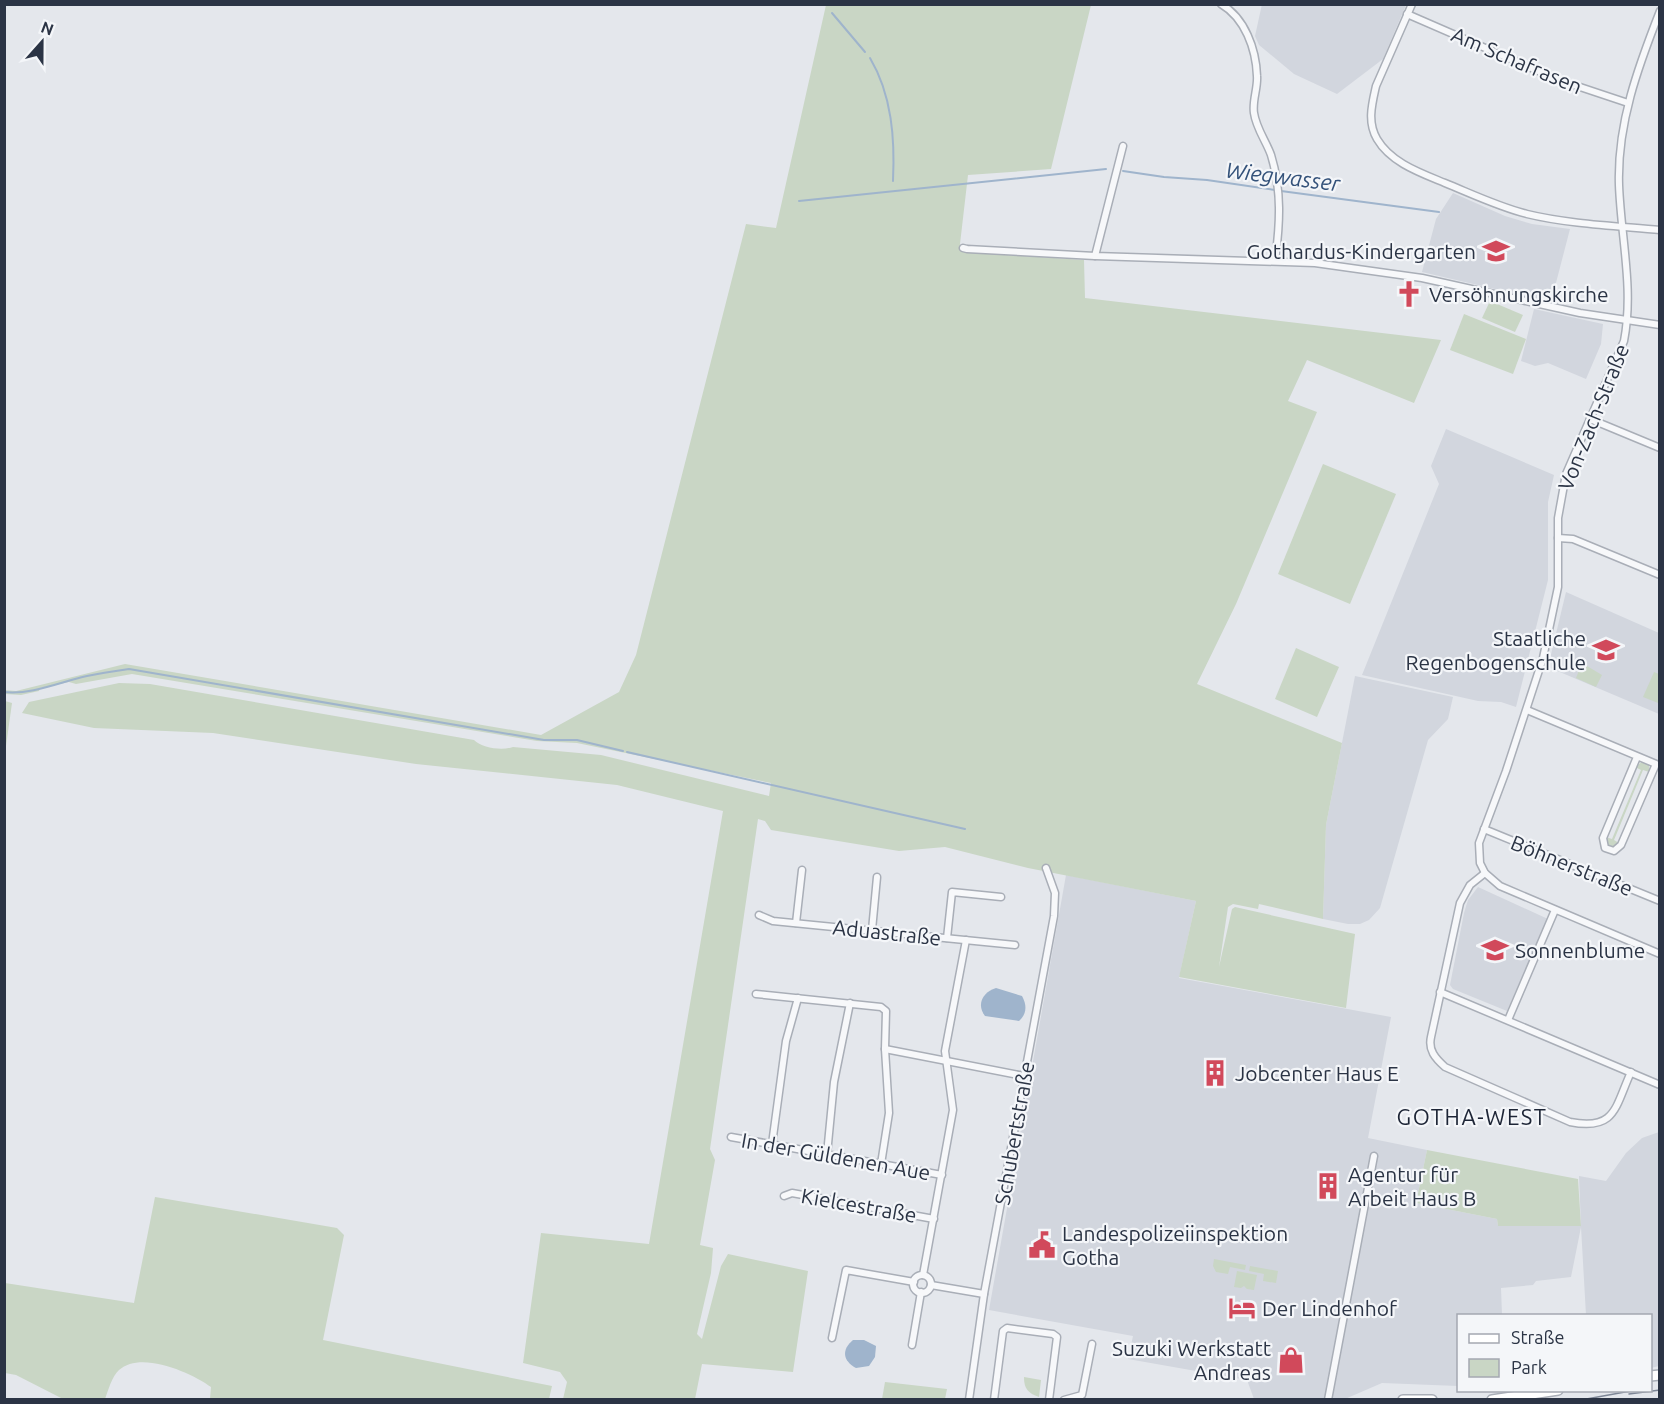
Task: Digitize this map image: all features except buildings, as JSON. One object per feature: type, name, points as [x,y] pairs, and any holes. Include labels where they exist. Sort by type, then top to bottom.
[{"type":"main road","points":[[1492,1400],[1545,1392]]},
{"type":"main road","points":[[1403,1400],[1432,1400]]},
{"type":"street","points":[[1221,4],[1242,23],[1249,35],[1257,76],[1253,112],[1271,154],[1279,188],[1280,219],[1275,261]]},
{"type":"street","points":[[1412,4],[1376,86],[1370,120],[1377,140],[1397,161],[1427,176],[1512,209],[1541,216],[1659,230]]},
{"type":"street","name":"Von-Zach-Straße","points":[[1485,873],[1479,852],[1484,829],[1527,710],[1540,667],[1558,587],[1560,499],[1566,474],[1624,341],[1629,320],[1627,257],[1619,184],[1622,144],[1628,103],[1636,72],[1659,11]]},
{"type":"street","name":"Am Schafrasen","points":[[1407,14],[1559,80],[1628,103]]},
{"type":"street","points":[[1095,256],[1123,146]]},
{"type":"street","points":[[963,248],[1095,256],[1316,263],[1422,278],[1580,313],[1659,325]]},
{"type":"street","points":[[1590,419],[1659,448]]},
{"type":"street","points":[[1558,538],[1573,539],[1659,575]]},
{"type":"street","points":[[1527,710],[1656,765],[1621,846],[1614,851],[1609,851],[1605,848],[1603,838],[1637,757]]},
{"type":"street","name":"Böhnerstraße","points":[[1484,829],[1659,900]]},
{"type":"street","name":"Schubertstraße","points":[[969,1400],[984,1294],[1056,903],[1054,885],[1046,868]]},
{"type":"street","points":[[796,923],[802,870]]},
{"type":"street","points":[[1631,1072],[1611,1117],[1601,1124],[1588,1126],[1570,1122],[1445,1066],[1435,1058],[1430,1042],[1460,903],[1470,885],[1485,873],[1500,886],[1659,954]]},
{"type":"street","points":[[872,930],[877,877]]},
{"type":"street","points":[[947,938],[952,892],[1001,897]]},
{"type":"street","points":[[1508,1020],[1555,910]]},
{"type":"street","name":"Aduastraße","points":[[759,915],[774,921],[1015,945]]},
{"type":"street","points":[[923,1275],[953,1110],[945,1061],[966,940]]},
{"type":"street","points":[[1440,992],[1659,1084]]},
{"type":"street","points":[[756,994],[881,1007],[886,1011],[885,1049],[889,1113],[880,1164]]},
{"type":"street","points":[[772,1144],[786,1041],[798,998]]},
{"type":"street","points":[[826,1154],[834,1082],[850,1004]]},
{"type":"street","points":[[885,1049],[1024,1076]]},
{"type":"street","name":"In der Güldenen Aue","points":[[731,1137],[942,1175]]},
{"type":"street","points":[[1328,1400],[1374,1156]]},
{"type":"street","name":"Kielcestraße","points":[[784,1196],[792,1193],[934,1219]]},
{"type":"street","points":[[832,1338],[846,1270],[914,1282]]},
{"type":"street","points":[[923,1275],[930,1279],[931,1285],[929,1290],[921,1292],[916,1290],[914,1282],[917,1277],[923,1275]]},
{"type":"street","points":[[931,1285],[984,1294]]},
{"type":"street","points":[[912,1345],[921,1292]]},
{"type":"street","points":[[994,1400],[1003,1331],[1007,1328],[1053,1334],[1057,1337],[1049,1400]]},
{"type":"street","points":[[1069,1399],[1082,1395],[1092,1344]]},
{"type":"shaded area","points":[[1262,4],[1406,5],[1383,59],[1337,94],[1294,74],[1259,45],[1255,36]]},
{"type":"shaded area","name":"Gothardus-Kindergarten","points":[[1453,193],[1505,216],[1532,224],[1570,229],[1551,302],[1422,272],[1436,219]]},
{"type":"shaded area","points":[[1534,309],[1603,324],[1601,344],[1586,379],[1548,363],[1535,366],[1521,361]]},
{"type":"shaded area","points":[[1446,429],[1554,475],[1548,502],[1548,580],[1516,707],[1501,702],[1478,701],[1362,675],[1439,484],[1431,466]]},
{"type":"shaded area","name":"Staatliche Regenbogenschule","points":[[1566,592],[1659,633],[1659,714],[1548,667]]},
{"type":"shaded area","points":[[1355,676],[1453,697],[1448,719],[1428,740],[1380,908],[1369,920],[1360,924],[1348,924],[1323,919],[1326,825]]},
{"type":"shaded area","points":[[1066,875],[1196,901],[1179,978],[1391,1017],[1368,1138],[1427,1150],[1416,1203],[1497,1219],[1498,1226],[1581,1226],[1579,1176],[1606,1181],[1626,1153],[1642,1138],[1659,1132],[1659,1366],[1652,1368],[1652,1314],[1586,1314],[1581,1227],[1571,1277],[1536,1281],[1533,1285],[1501,1288],[1502,1314],[1457,1314],[1457,1386],[1382,1383],[1345,1399],[1254,1399],[1247,1380],[1128,1359],[1133,1336],[989,1310]]},
{"type":"shaded area","name":"Sonnenblume","points":[[1478,887],[1548,919],[1507,1011],[1453,989],[1450,985],[1464,913],[1468,900]]},
{"type":"green space","points":[[826,5],[1091,5],[1051,169],[968,175],[960,244],[962,252],[1084,260],[1085,298],[1441,340],[1414,403],[1307,360],[1288,401],[1317,412],[1236,604],[1197,684],[1342,743],[1326,825],[1323,919],[1259,904],[1258,909],[1233,904],[1228,907],[1219,967],[1232,909],[1235,907],[1355,934],[1346,1008],[1179,977],[1196,901],[1028,868],[945,847],[899,851],[771,830],[765,821],[758,819],[710,1149],[715,1160],[700,1245],[713,1248],[711,1273],[697,1334],[702,1339],[721,1266],[728,1254],[808,1271],[793,1372],[702,1364],[695,1399],[563,1399],[567,1382],[560,1372],[523,1363],[541,1233],[649,1244],[723,811],[617,785],[416,764],[213,733],[94,728],[22,713],[29,702],[119,683],[150,684],[474,740],[492,748],[513,747],[601,755],[769,796],[771,783],[577,743],[537,741],[132,674],[76,684],[69,682],[21,695],[5,694],[4,690],[16,691],[125,664],[541,735],[619,692],[636,655],[746,224],[776,228]]},
{"type":"green space","points":[[1490,301],[1523,315],[1515,332],[1482,318]]},
{"type":"green space","points":[[1464,314],[1526,339],[1513,374],[1450,350]]},
{"type":"green space","points":[[1323,464],[1396,494],[1350,604],[1278,574]]},
{"type":"green space","points":[[1296,648],[1339,667],[1317,717],[1275,699]]},
{"type":"green space","points":[[1582,663],[1602,675],[1596,687],[1576,678]]},
{"type":"green space","points":[[1654,672],[1659,674],[1658,703],[1643,697]]},
{"type":"green space","points":[[4,701],[12,703],[5,753]]},
{"type":"green space","points":[[1642,762],[1649,765],[1649,772],[1643,770],[1614,840],[1619,843],[1614,847],[1607,844],[1606,837],[1612,839],[1641,770],[1635,767]]},
{"type":"green space","points":[[1427,1150],[1578,1179],[1581,1226],[1498,1226],[1497,1219],[1416,1203]]},
{"type":"green space","points":[[155,1197],[337,1228],[344,1235],[323,1340],[552,1386],[549,1399],[210,1399],[211,1387],[202,1381],[166,1366],[140,1362],[128,1364],[119,1370],[112,1380],[105,1399],[63,1399],[16,1375],[5,1373],[5,1283],[134,1303]]},
{"type":"green space","points":[[1214,1259],[1246,1265],[1245,1270],[1230,1267],[1228,1274],[1216,1272],[1213,1266]]},
{"type":"green space","points":[[1250,1266],[1278,1271],[1276,1283],[1263,1281],[1264,1274],[1249,1271]]},
{"type":"green space","points":[[1237,1271],[1257,1275],[1254,1290],[1244,1286],[1234,1287]]},
{"type":"green space","points":[[1024,1377],[1041,1380],[1039,1397],[1027,1390]]},
{"type":"green space","points":[[885,1382],[947,1389],[945,1399],[882,1399]]},
{"type":"water","points":[[996,988],[1022,996],[1025,1009],[1019,1021],[985,1016],[982,1012],[981,1003],[984,995]]},
{"type":"water","points":[[853,1340],[864,1340],[876,1346],[875,1357],[869,1366],[856,1368],[846,1359],[845,1351]]},
{"type":"waterway","points":[[832,13],[865,52]]},
{"type":"waterway","points":[[870,58],[883,87],[890,118],[893,181]]},
{"type":"waterway","name":"Wiegwasser","points":[[799,201],[1106,169]]},
{"type":"waterway","name":"Wiegwasser","points":[[1123,171],[1275,190]]},
{"type":"waterway","name":"Wiegwasser","points":[[1281,191],[1439,212]]},
{"type":"waterway","points":[[4,692],[25,692],[87,676],[129,669],[544,740],[577,740],[623,751]]},
{"type":"waterway","points":[[627,752],[965,829]]},
{"type":"tram line","points":[[1652,1391],[1660,1390]]},
{"type":"tram line","points":[[1581,1400],[1625,1392]]},
{"type":"tram line","points":[[1629,1394],[1644,1392]]},
{"type":"place","name":"Gothardus-Kindergarten","points":[[1496,251]]},
{"type":"place","name":"Versöhnungskirche","points":[[1409,294]]},
{"type":"place","name":"Staatliche Regenbogenschule","points":[[1606,650]]},
{"type":"place","name":"Sonnenblume","points":[[1495,950]]},
{"type":"place","name":"Jobcenter Haus E","points":[[1215,1073]]},
{"type":"place","name":"Agentur für Arbeit Haus B","points":[[1328,1186]]},
{"type":"place","name":"Landespolizeiinspektion Gotha","points":[[1042,1245]]},
{"type":"place","name":"Der Lindenhof","points":[[1242,1308]]},
{"type":"place","name":"Suzuki Werkstatt Andreas","points":[[1291,1360]]},
{"type":"district","name":"GOTHA-WEST","points":[[1472,1116]]}]
